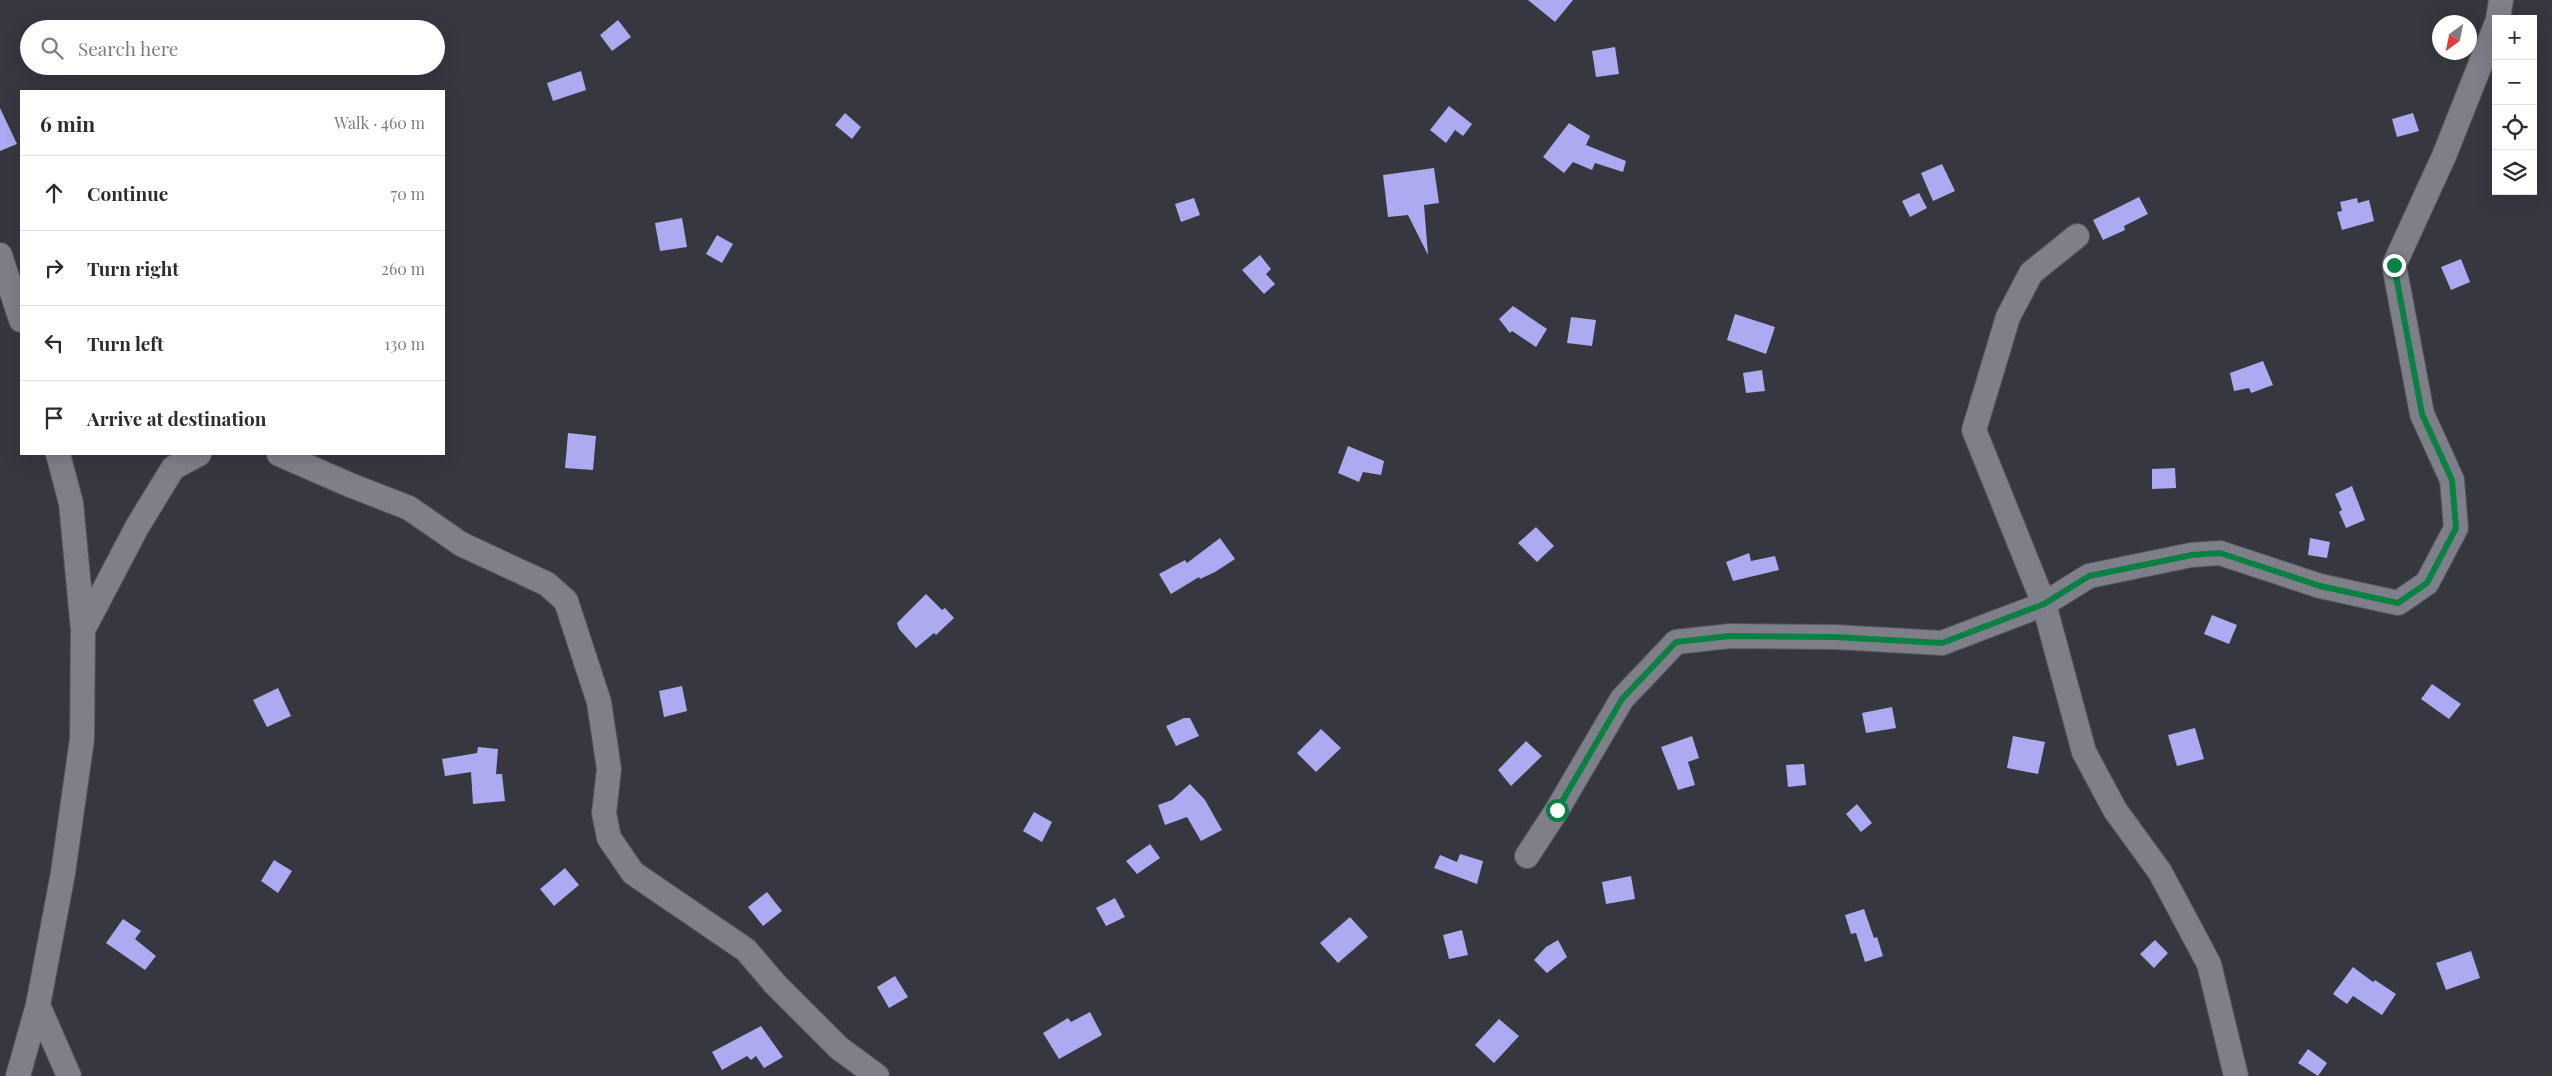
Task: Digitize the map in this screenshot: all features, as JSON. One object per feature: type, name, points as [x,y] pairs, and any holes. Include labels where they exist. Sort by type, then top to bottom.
[{"type":"street","points":[[2499,15],[2501,0]]},
{"type":"street","points":[[1527,856],[1557,810],[1622,699],[1676,642],[1739,636],[1835,637],[1942,643],[2044,604],[2089,576],[2192,555],[2220,553],[2320,586],[2398,603],[2427,583],[2456,528],[2452,480],[2422,414],[2394,265],[2444,156],[2492,35]]},
{"type":"street","points":[[2077,236],[2031,273],[2008,317],[1974,430],[2044,604],[2084,752],[2115,810],[2160,872],[2209,964],[2236,1076]]},
{"type":"street","points":[[0,255],[20,317]]},
{"type":"street","points":[[18,1076],[38,1005],[63,873],[82,739],[83,630],[71,503],[58,455]]},
{"type":"street","points":[[83,630],[137,527],[173,468],[197,455]]},
{"type":"street","points":[[281,455],[409,508],[461,544],[547,584],[566,601],[599,702],[609,769],[604,813],[609,838],[633,873],[746,950],[775,984],[839,1048],[877,1076]]},
{"type":"street","points":[[38,1005],[69,1076]]},
{"type":"building","points":[[1528,0],[1573,0],[1555,22]]},
{"type":"building","points":[[618,20],[631,37],[612,51],[600,35]]},
{"type":"building","points":[[1615,47],[1619,74],[1596,77],[1592,51]]},
{"type":"building","points":[[581,71],[586,90],[553,101],[547,83]]},
{"type":"building","points":[[1449,106],[1472,124],[1463,136],[1455,130],[1446,143],[1430,130]]},
{"type":"building","points":[[0,108],[17,144],[0,151]]},
{"type":"building","points":[[845,113],[861,127],[852,139],[835,125]]},
{"type":"building","points":[[2413,113],[2419,131],[2397,137],[2392,119]]},
{"type":"building","points":[[1569,123],[1590,136],[1586,145],[1626,161],[1623,172],[1595,163],[1592,170],[1573,162],[1564,173],[1543,157]]},
{"type":"building","points":[[1942,164],[1955,191],[1933,201],[1921,173]]},
{"type":"building","points":[[1434,168],[1439,203],[1424,205],[1428,255],[1408,215],[1388,217],[1383,175]]},
{"type":"building","points":[[1919,193],[1927,208],[1910,217],[1902,201]]},
{"type":"building","points":[[2139,197],[2148,214],[2124,226],[2125,230],[2103,240],[2093,220]]},
{"type":"building","points":[[1194,198],[1200,215],[1181,222],[1175,204]]},
{"type":"building","points":[[2357,198],[2358,203],[2369,200],[2374,221],[2342,230],[2337,212],[2342,211],[2340,202]]},
{"type":"building","points":[[682,218],[687,247],[660,251],[655,223]]},
{"type":"building","points":[[717,235],[733,244],[722,263],[706,254]]},
{"type":"building","points":[[1260,255],[1271,269],[1266,274],[1275,284],[1264,294],[1242,270]]},
{"type":"building","points":[[2461,259],[2470,282],[2451,290],[2441,267]]},
{"type":"building","points":[[1513,306],[1547,329],[1536,347],[1512,331],[1510,333],[1499,319]]},
{"type":"building","points":[[1735,314],[1775,327],[1766,354],[1727,340]]},
{"type":"building","points":[[1571,317],[1596,320],[1592,346],[1567,343]]},
{"type":"building","points":[[2263,361],[2273,385],[2251,393],[2249,388],[2234,391],[2230,373]]},
{"type":"building","points":[[1762,370],[1765,391],[1746,393],[1743,373]]},
{"type":"building","points":[[568,433],[596,436],[593,470],[565,468]]},
{"type":"building","points":[[1348,446],[1384,461],[1381,475],[1363,472],[1359,482],[1338,473]]},
{"type":"building","points":[[2175,468],[2176,488],[2152,489],[2152,469]]},
{"type":"building","points":[[2352,486],[2365,520],[2346,528],[2339,512],[2342,510],[2335,494]]},
{"type":"building","points":[[1536,527],[1554,546],[1537,562],[1518,543]]},
{"type":"building","points":[[1220,538],[1235,559],[1215,572],[1200,579],[1199,577],[1171,594],[1159,574],[1185,560],[1187,563]]},
{"type":"building","points":[[2310,538],[2330,542],[2327,558],[2308,555]]},
{"type":"building","points":[[1749,553],[1751,561],[1775,556],[1779,570],[1733,581],[1726,562]]},
{"type":"building","points":[[926,594],[942,610],[945,608],[954,618],[936,635],[934,633],[916,648],[899,629],[897,623]]},
{"type":"building","points":[[2212,615],[2237,625],[2229,644],[2204,634]]},
{"type":"building","points":[[2432,684],[2461,704],[2449,719],[2421,699]]},
{"type":"building","points":[[682,686],[687,711],[664,717],[659,691]]},
{"type":"building","points":[[278,688],[291,716],[267,727],[253,700]]},
{"type":"building","points":[[1892,707],[1896,728],[1866,733],[1862,713]]},
{"type":"building","points":[[1184,718],[1190,718],[1199,736],[1176,746],[1166,726]]},
{"type":"building","points":[[2195,728],[2204,759],[2177,766],[2168,735]]},
{"type":"building","points":[[1321,729],[1341,748],[1316,772],[1297,753]]},
{"type":"building","points":[[1692,736],[1699,758],[1688,762],[1695,785],[1678,790],[1661,747]]},
{"type":"building","points":[[2013,736],[2045,742],[2038,774],[2007,768]]},
{"type":"building","points":[[1526,741],[1542,756],[1511,786],[1498,770]]},
{"type":"building","points":[[478,747],[498,749],[496,774],[502,774],[505,801],[473,804],[471,772],[445,776],[442,759],[477,753]]},
{"type":"building","points":[[1804,764],[1806,785],[1788,787],[1786,765]]},
{"type":"building","points":[[1190,784],[1205,800],[1222,830],[1201,841],[1187,817],[1165,825],[1158,805],[1172,800]]},
{"type":"building","points":[[1857,804],[1872,823],[1861,832],[1846,814]]},
{"type":"building","points":[[1034,812],[1052,822],[1042,842],[1023,831]]},
{"type":"building","points":[[1150,844],[1160,858],[1137,874],[1126,861]]},
{"type":"building","points":[[1460,854],[1483,861],[1477,884],[1434,868],[1440,855],[1457,862]]},
{"type":"building","points":[[274,860],[292,871],[278,893],[261,881]]},
{"type":"building","points":[[565,868],[579,885],[554,906],[540,889]]},
{"type":"building","points":[[1631,876],[1635,899],[1606,904],[1602,882]]},
{"type":"building","points":[[767,892],[782,911],[763,926],[748,907]]},
{"type":"building","points":[[1115,898],[1125,917],[1106,926],[1096,908]]},
{"type":"building","points":[[1864,909],[1874,938],[1877,937],[1883,956],[1865,962],[1856,933],[1851,934],[1845,915]]},
{"type":"building","points":[[1350,917],[1368,937],[1338,963],[1320,943]]},
{"type":"building","points":[[123,919],[141,931],[135,939],[156,956],[145,970],[106,943]]},
{"type":"building","points":[[1462,930],[1468,955],[1449,959],[1443,935]]},
{"type":"building","points":[[1558,940],[1567,957],[1547,973],[1534,960],[1546,947]]},
{"type":"building","points":[[2155,940],[2168,953],[2154,968],[2140,954]]},
{"type":"building","points":[[2471,951],[2480,978],[2446,990],[2436,963]]},
{"type":"building","points":[[2353,967],[2373,982],[2375,980],[2396,994],[2382,1015],[2353,996],[2347,1004],[2333,994]]},
{"type":"building","points":[[895,976],[908,997],[889,1008],[877,987]]},
{"type":"building","points":[[1090,1012],[1102,1035],[1059,1059],[1043,1033],[1068,1018],[1071,1022]]},
{"type":"building","points":[[1499,1019],[1519,1036],[1494,1063],[1475,1045]]},
{"type":"building","points":[[761,1026],[783,1057],[764,1068],[756,1056],[751,1060],[747,1056],[722,1070],[712,1052]]},
{"type":"building","points":[[2308,1049],[2327,1063],[2318,1076],[2298,1063]]},
{"type":"route","points":[[1557,810],[1622,699],[1676,642],[1730,636],[1835,637],[1942,643],[2044,604],[2089,576],[2192,555],[2220,553],[2320,586],[2398,603],[2427,583],[2456,528],[2452,480],[2422,414],[2394,265]]}]
